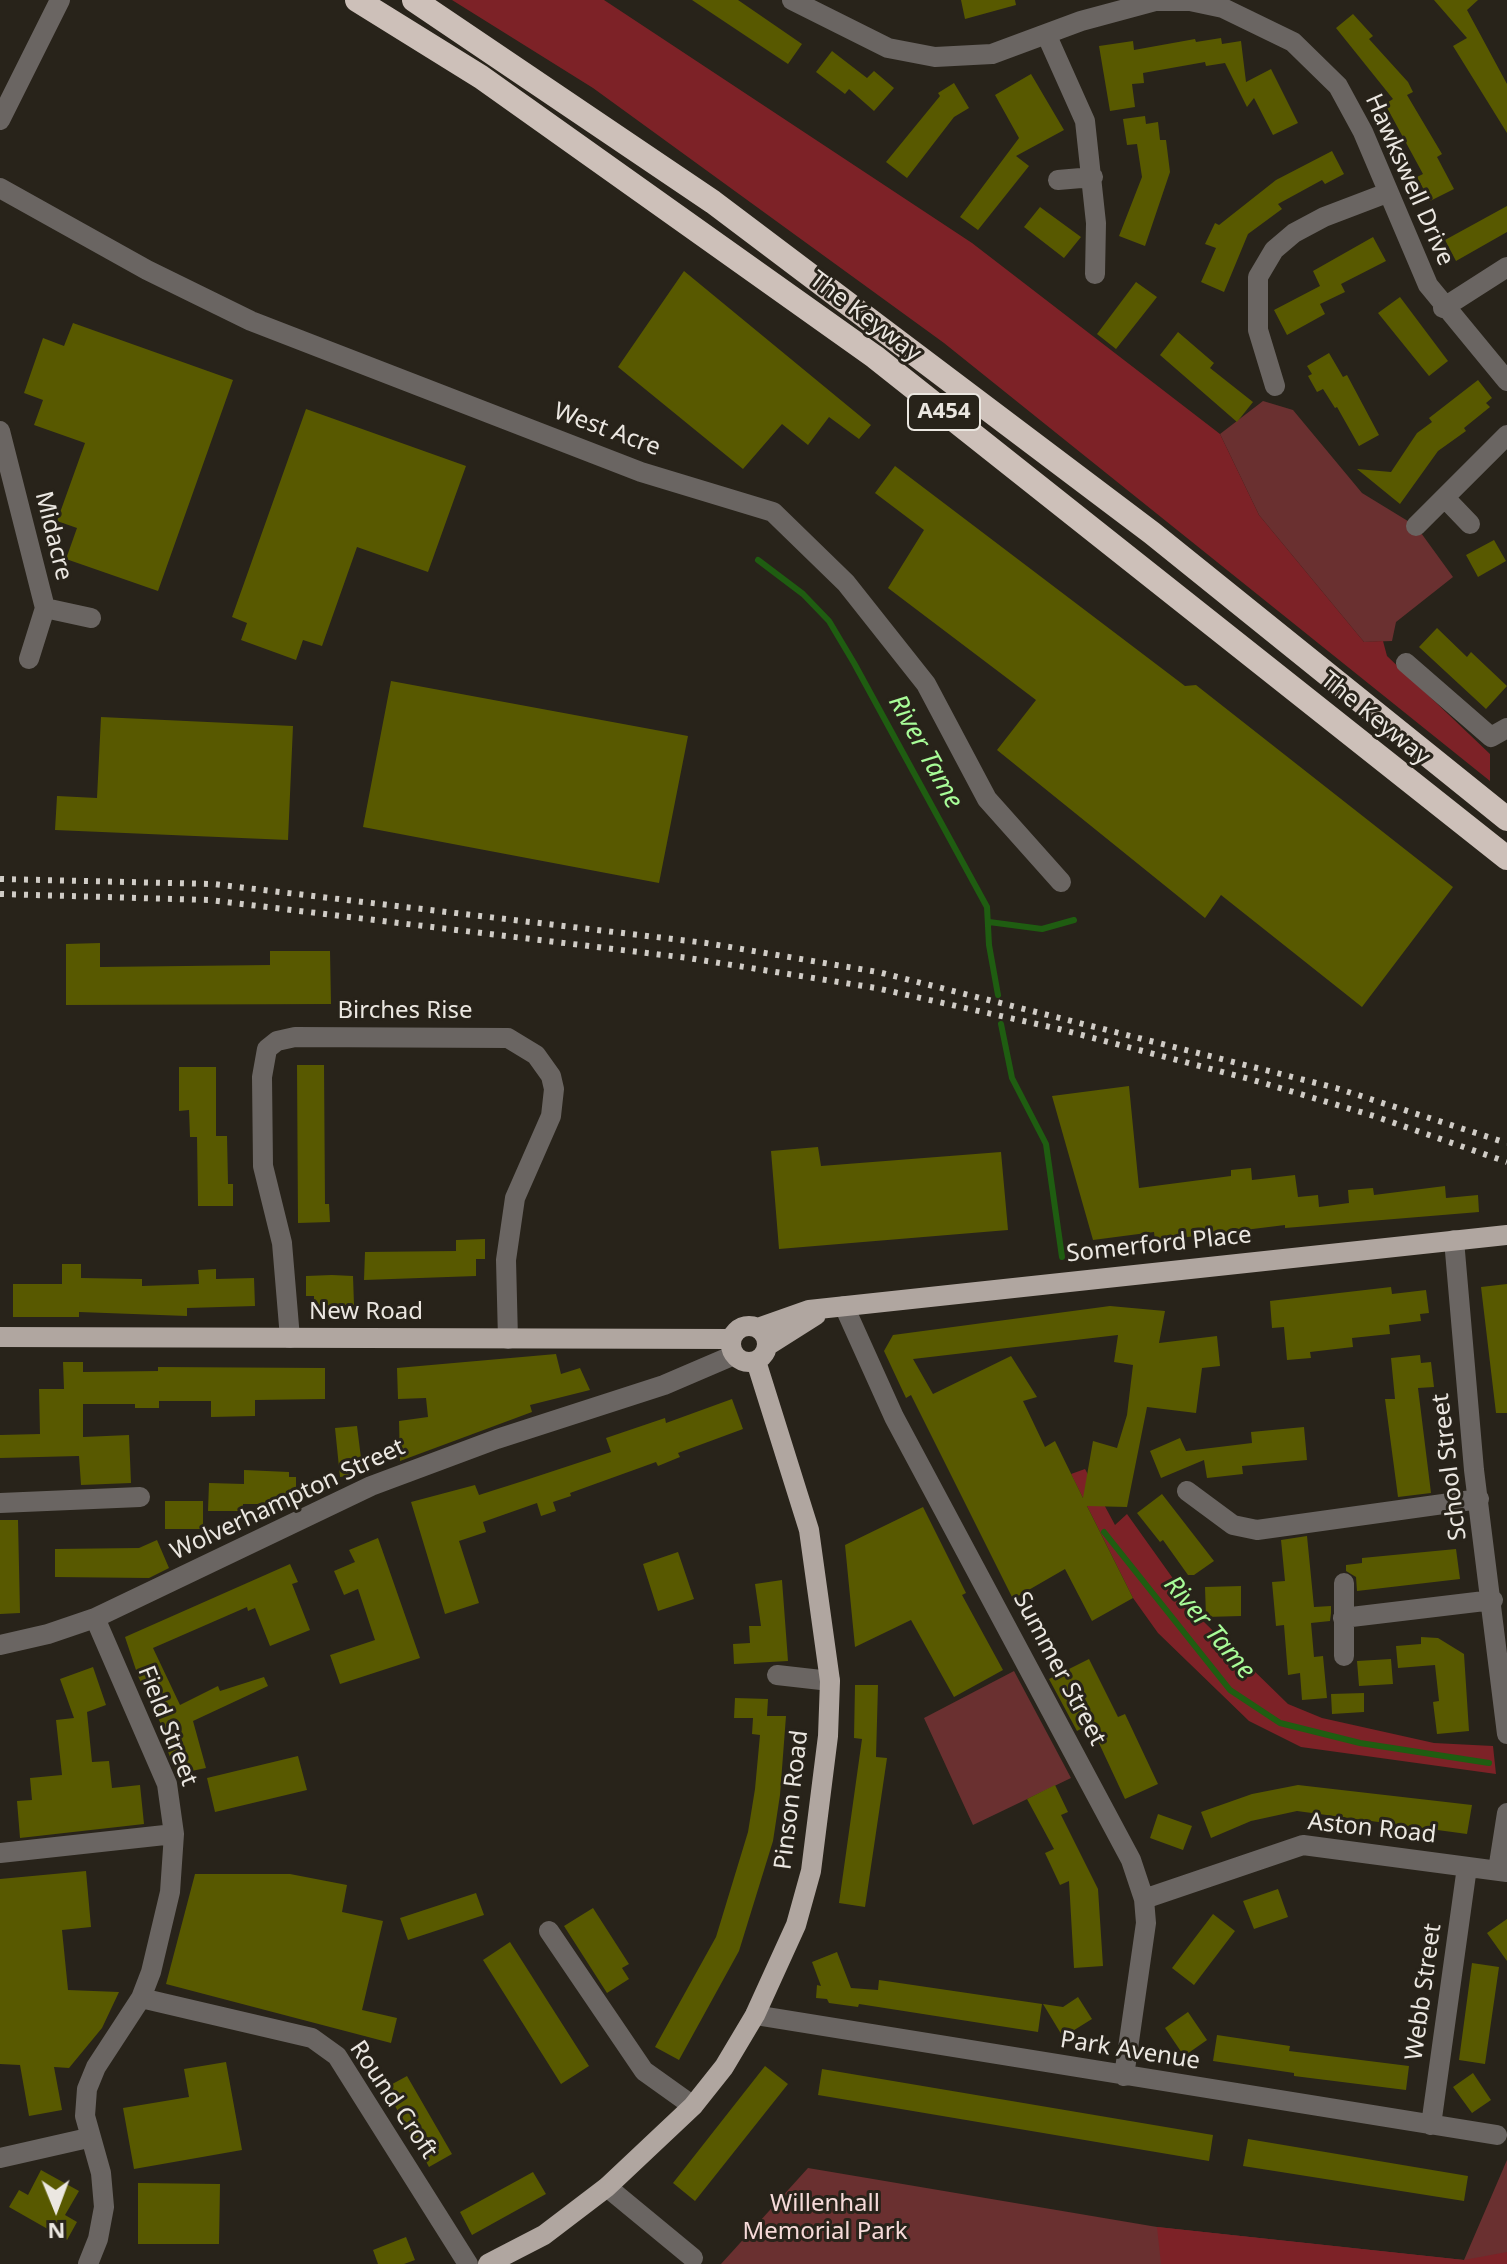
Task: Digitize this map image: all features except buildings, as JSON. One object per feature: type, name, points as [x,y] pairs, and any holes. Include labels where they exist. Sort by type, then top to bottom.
[{"type":"highway","name":"The Keyway","points":[[357,0],[481,77],[875,357],[1502,843]]},
{"type":"highway","name":"The Keyway","points":[[414,0],[497,53],[725,211],[1152,533],[1507,819]]},
{"type":"main road","name":"Somerford Place","points":[[732,1347],[742,1327],[760,1345],[814,1319],[818,1311],[844,1306],[1507,1235]]},
{"type":"main road","name":"New Road","points":[[0,1337],[508,1339],[732,1347]]},
{"type":"main road","points":[[732,1347],[740,1360],[760,1345]]},
{"type":"main road","name":"Pinson Road","points":[[488,2264],[544,2235],[607,2187],[693,2106],[724,2067],[755,2015],[796,1925],[811,1871],[828,1736],[830,1681],[809,1530],[760,1345]]},
{"type":"street","points":[[0,120],[60,0]]},
{"type":"street","name":"Hawkswell Drive","points":[[792,0],[888,48],[935,57],[992,54],[1081,21],[1155,1],[1246,8],[1303,49],[1338,86],[1363,132],[1428,285],[1443,308],[1507,381]]},
{"type":"street","points":[[1047,36],[1085,121],[1093,177],[1095,274]]},
{"type":"street","points":[[1058,180],[1093,177]]},
{"type":"street","points":[[1275,386],[1258,330],[1258,277],[1274,250],[1294,233],[1324,217],[1387,193]]},
{"type":"street","name":"West Acre","points":[[2,196],[251,321],[641,472],[773,512],[846,583],[926,684],[987,799],[1061,882]]},
{"type":"street","points":[[1443,308],[1507,267]]},
{"type":"street","name":"Midacre","points":[[0,431],[45,608],[91,618]]},
{"type":"street","points":[[1416,526],[1507,435]]},
{"type":"street","points":[[1445,498],[1470,524]]},
{"type":"street","points":[[29,659],[45,608]]},
{"type":"street","points":[[1406,663],[1499,732]]},
{"type":"street","name":"Birches Rise","points":[[290,1338],[282,1243],[263,1166],[262,1077],[267,1049],[277,1041],[310,1037],[508,1038],[536,1055],[551,1076],[554,1089],[551,1116],[515,1198],[506,1260],[508,1339]]},
{"type":"street","name":"School Street","points":[[1454,1240],[1479,1499],[1507,1734]]},
{"type":"street","name":"Summer Street","points":[[844,1306],[894,1417],[1131,1860],[1144,1899],[1146,1923],[1124,2076]]},
{"type":"street","name":"Wolverhampton Street","points":[[0,1645],[48,1634],[95,1618],[371,1486],[497,1439],[664,1385],[732,1347]]},
{"type":"street","points":[[1187,1491],[1233,1525],[1257,1530],[1479,1499]]},
{"type":"street","points":[[0,1503],[140,1497]]},
{"type":"street","points":[[1344,1583],[1344,1656]]},
{"type":"street","points":[[1343,1618],[1493,1600]]},
{"type":"street","name":"Field Street","points":[[88,2264],[98,2239],[104,2207],[101,2173],[88,2138],[85,2116],[91,2078],[141,1998],[170,1892],[174,1834],[167,1784],[95,1618]]},
{"type":"street","points":[[777,1675],[830,1681]]},
{"type":"street","points":[[1503,1871],[1507,1813]]},
{"type":"street","points":[[0,1853],[174,1834]]},
{"type":"street","name":"Aston Road","points":[[1144,1899],[1303,1845],[1503,1871]]},
{"type":"street","name":"Webb Street","points":[[1431,2125],[1467,1867]]},
{"type":"street","points":[[549,1931],[644,2071],[693,2106]]},
{"type":"street","name":"Round Croft","points":[[141,1998],[312,2038],[337,2056],[468,2264]]},
{"type":"street","name":"Park Avenue","points":[[755,2015],[1497,2135]]},
{"type":"street","points":[[0,2158],[88,2138]]},
{"type":"street","points":[[607,2187],[693,2258]]},
{"type":"green space","points":[[1263,401],[1293,410],[1362,493],[1416,526],[1453,577],[1396,622],[1392,641],[1364,642],[1259,515],[1220,434]]},
{"type":"green space","points":[[1014,1671],[1071,1778],[973,1825],[924,1718]]},
{"type":"green space","name":"Willenhall Memorial Park","points":[[1507,2160],[1507,2264],[721,2264],[808,2168],[1157,2227],[1464,2260]]},
{"type":"shaded area","points":[[452,0],[604,0],[972,243],[1220,434],[1259,515],[1364,642],[1383,641],[1387,656],[1490,754],[1490,781],[944,343],[593,88]]},
{"type":"shaded area","points":[[1085,1469],[1115,1525],[1127,1514],[1204,1622],[1288,1704],[1322,1718],[1434,1743],[1493,1746],[1496,1774],[1301,1747],[1249,1721],[1158,1633],[1133,1598],[1071,1474]]},
{"type":"shaded area","points":[[1157,2227],[1464,2260],[1507,2252],[1507,2264],[1161,2264]]},
{"type":"waterway","name":"River Tame","points":[[758,560],[803,594],[829,621],[854,663],[987,907],[989,945],[998,995]]},
{"type":"waterway","points":[[989,922],[1042,929],[1074,920]]},
{"type":"waterway","name":"River Tame","points":[[1001,1024],[1012,1078],[1046,1144],[1062,1257]]},
{"type":"waterway","name":"River Tame","points":[[1104,1532],[1230,1690],[1280,1723],[1360,1743],[1489,1763]]},
{"type":"railway","points":[[0,879],[213,884],[706,943],[878,972],[1336,1088],[1507,1143]]},
{"type":"railway","points":[[0,894],[209,900],[688,958],[876,988],[1059,1029],[1253,1080],[1374,1116],[1507,1162]]}]
